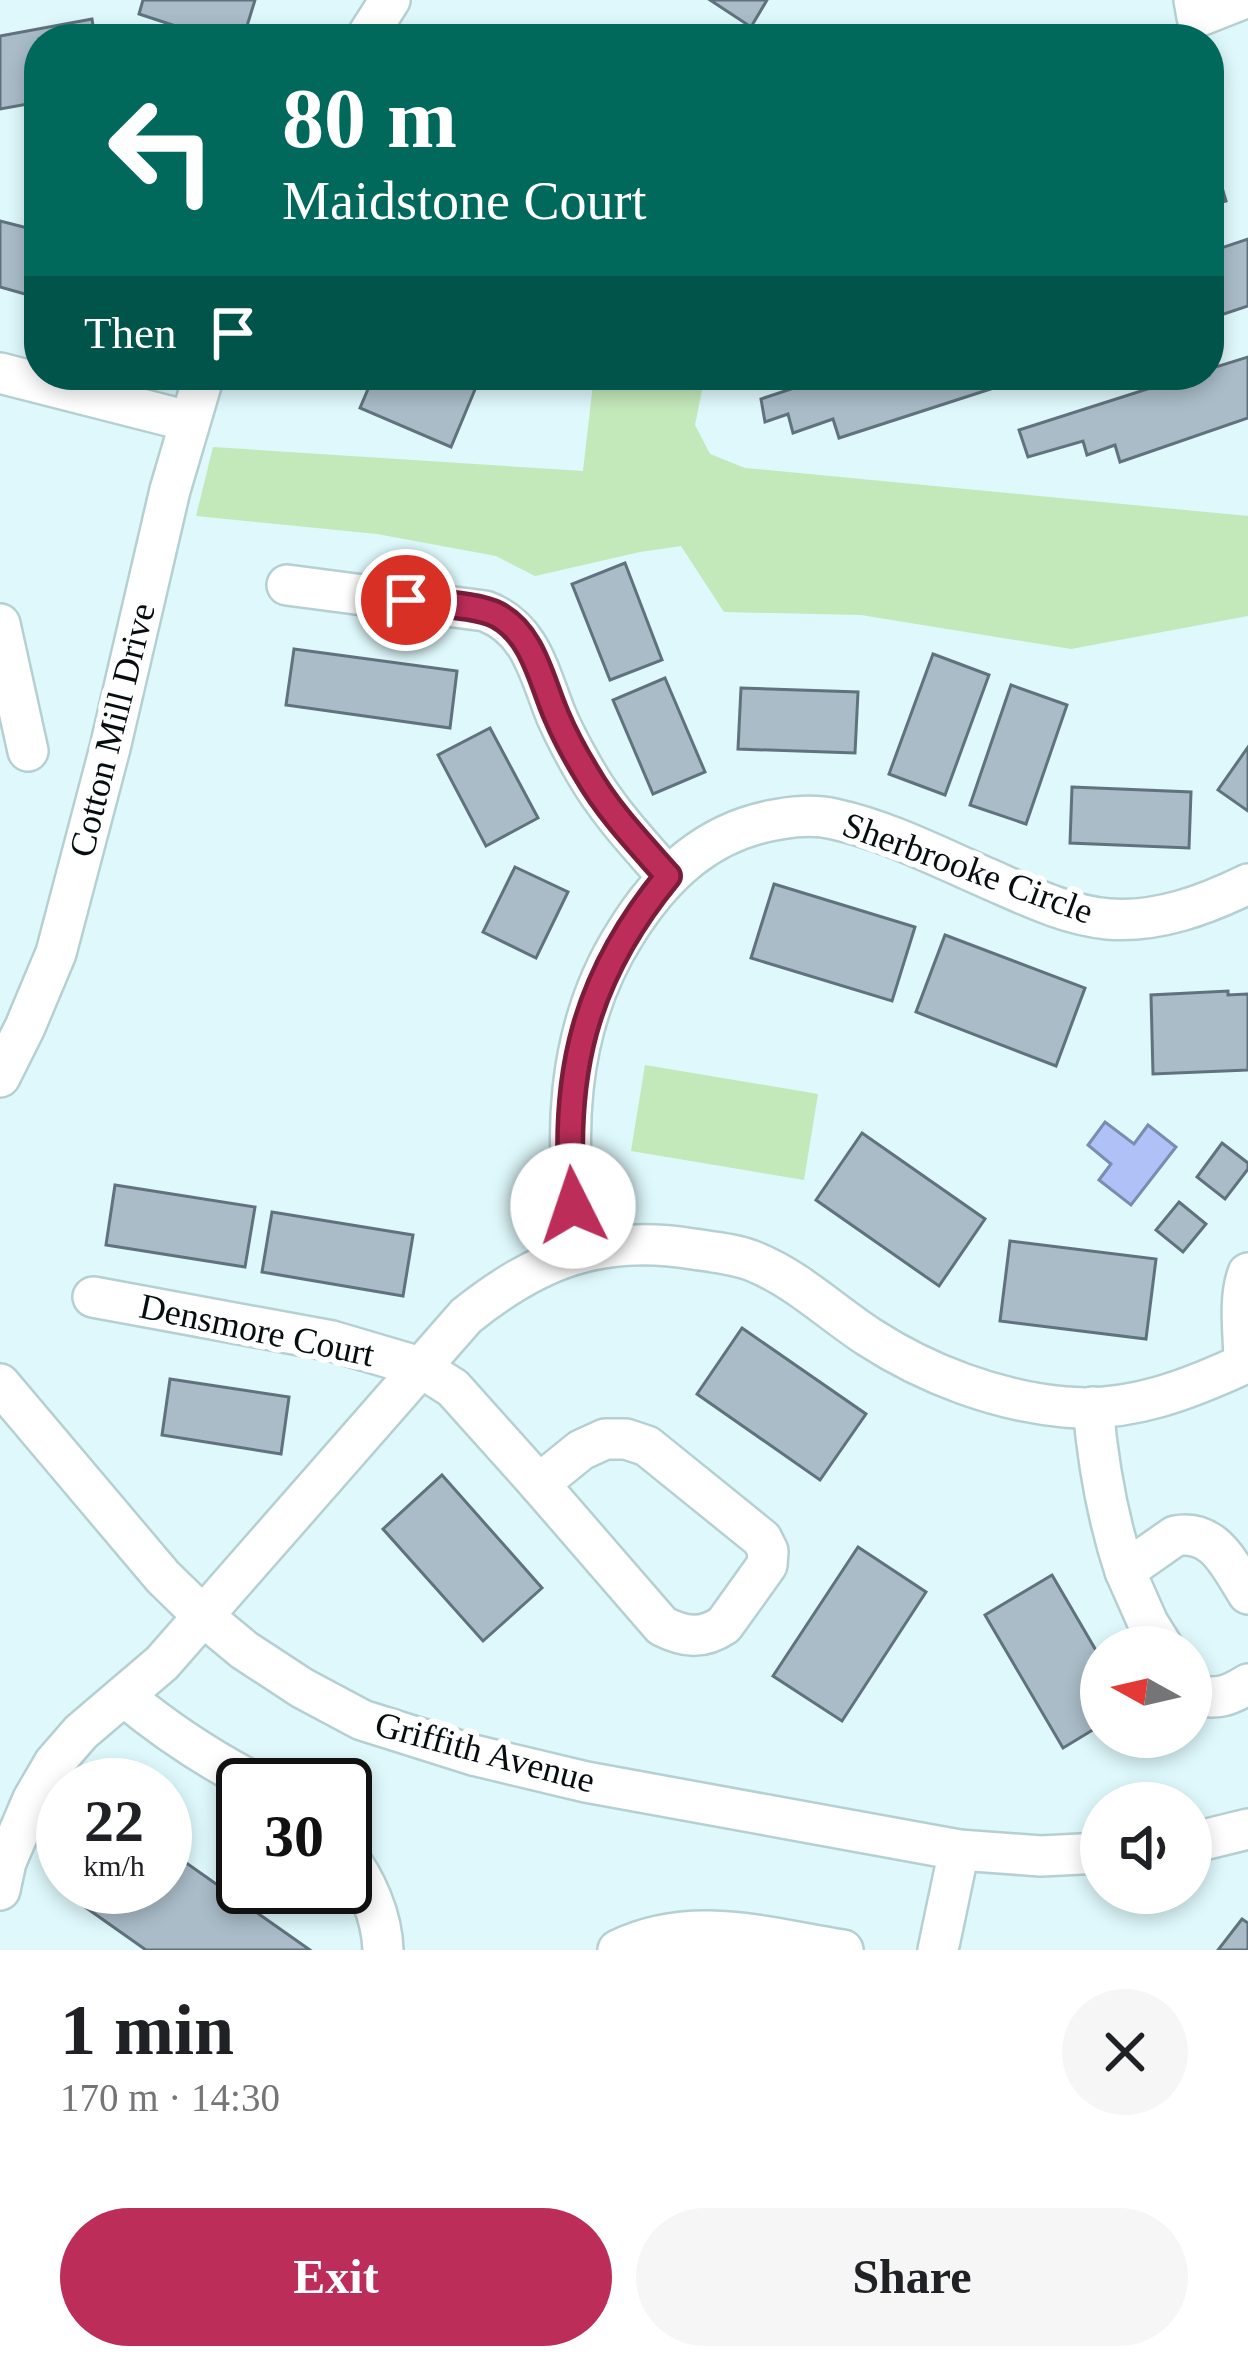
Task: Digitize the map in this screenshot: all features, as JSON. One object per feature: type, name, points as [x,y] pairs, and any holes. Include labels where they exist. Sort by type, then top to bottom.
[{"type":"street","points":[[1196,9],[1240,0]]},
{"type":"street","points":[[67,390],[188,421]]},
{"type":"street","name":"Cotton Mill Drive","points":[[0,1077],[56,953],[199,390]]},
{"type":"street","points":[[287,585],[485,611],[516,629],[530,647],[558,720],[588,776],[625,829],[668,876]]},
{"type":"street","points":[[0,624],[28,751]]},
{"type":"street","name":"Sherbrooke Circle","points":[[582,1251],[569,1160],[571,1103],[579,1046],[595,994],[640,909],[694,852],[727,833],[800,816],[831,818],[1062,910],[1109,919],[1149,918],[1188,909],[1248,884]]},
{"type":"street","points":[[0,1890],[33,1799],[54,1763],[81,1732],[162,1663],[466,1316],[501,1288],[542,1266],[582,1251],[625,1245],[727,1254],[757,1263],[922,1366],[965,1384],[1067,1408],[1144,1402],[1191,1388],[1246,1363],[1248,1274]]},
{"type":"street","name":"Densmore Court","points":[[93,1297],[332,1341],[420,1367]]},
{"type":"street","points":[[420,1367],[453,1388],[662,1626],[682,1636],[701,1636],[724,1624],[767,1565],[768,1551],[762,1539],[647,1446],[626,1438],[605,1439],[581,1450],[539,1484]]},
{"type":"street","name":"Griffith Avenue","points":[[0,1384],[163,1576],[203,1616],[263,1663],[362,1720],[473,1755],[586,1782],[959,1850],[1080,1854]]},
{"type":"street","points":[[1093,1408],[1112,1531],[1150,1626]]},
{"type":"street","points":[[1125,1571],[1175,1536],[1202,1536],[1217,1546],[1248,1594]]},
{"type":"street","points":[[1212,1699],[1248,1684]]},
{"type":"street","points":[[124,1696],[164,1730],[216,1763]]},
{"type":"street","points":[[1212,1838],[1248,1829]]},
{"type":"street","points":[[938,1950],[959,1850]]},
{"type":"street","points":[[372,1902],[383,1950]]},
{"type":"street","points":[[618,1950],[676,1930],[713,1929],[843,1950]]},
{"type":"green space","points":[[592,390],[702,390],[695,425],[710,454],[745,468],[1248,516],[1248,616],[1071,649],[861,615],[724,612],[681,546],[535,576],[496,556],[377,534],[196,516],[213,447],[583,471]]},
{"type":"green space","points":[[645,1065],[818,1094],[804,1180],[631,1151]]},
{"type":"water","points":[[1105,1122],[1134,1144],[1148,1125],[1176,1147],[1131,1205],[1099,1180],[1111,1164],[1088,1145]]},
{"type":"building","points":[[143,0],[255,0],[248,24],[169,24],[139,14]]},
{"type":"building","points":[[710,0],[767,0],[753,24]]},
{"type":"building","points":[[24,32],[24,105],[0,109],[0,36]]},
{"type":"building","points":[[0,221],[24,227],[24,294],[0,287]]},
{"type":"building","points":[[1248,239],[1248,306],[1224,314],[1224,247]]},
{"type":"building","points":[[1248,357],[1248,418],[1120,462],[1115,445],[1087,455],[1083,441],[1028,457],[1019,430],[1144,390],[1224,390],[1224,364]]},
{"type":"building","points":[[368,390],[475,390],[451,447],[360,408]]},
{"type":"building","points":[[788,390],[988,390],[839,438],[833,419],[793,433],[788,414],[765,422],[761,399]]},
{"type":"building","points":[[625,563],[662,660],[610,680],[572,584]]},
{"type":"building","points":[[294,649],[457,671],[450,728],[286,705]]},
{"type":"building","points":[[933,654],[989,675],[945,795],[889,774]]},
{"type":"building","points":[[665,678],[705,772],[653,794],[613,700]]},
{"type":"building","points":[[1011,685],[1067,705],[1026,824],[970,805]]},
{"type":"building","points":[[741,688],[858,692],[855,753],[738,749]]},
{"type":"building","points":[[490,728],[538,818],[486,846],[438,755]]},
{"type":"building","points":[[1248,747],[1248,811],[1218,790]]},
{"type":"building","points":[[1072,787],[1191,792],[1189,848],[1070,843]]},
{"type":"building","points":[[515,867],[568,892],[536,958],[483,932]]},
{"type":"building","points":[[774,884],[915,927],[892,1001],[751,958]]},
{"type":"building","points":[[945,935],[1085,988],[1056,1066],[916,1012]]},
{"type":"building","points":[[1228,991],[1228,995],[1248,994],[1248,1070],[1153,1074],[1151,995]]},
{"type":"building","points":[[862,1133],[985,1219],[939,1286],[816,1200]]},
{"type":"building","points":[[1222,1143],[1248,1163],[1225,1199],[1197,1177]]},
{"type":"building","points":[[115,1185],[255,1207],[245,1267],[106,1245]]},
{"type":"building","points":[[1179,1202],[1206,1224],[1183,1252],[1156,1230]]},
{"type":"building","points":[[272,1212],[413,1235],[403,1296],[262,1272]]},
{"type":"building","points":[[1010,1241],[1156,1259],[1146,1339],[1000,1321]]},
{"type":"building","points":[[742,1328],[866,1414],[820,1480],[697,1394]]},
{"type":"building","points":[[170,1379],[289,1397],[281,1454],[162,1435]]},
{"type":"building","points":[[442,1475],[542,1588],[483,1641],[383,1529]]},
{"type":"building","points":[[858,1547],[926,1592],[842,1721],[773,1676]]},
{"type":"building","points":[[1052,1575],[1082,1626],[1080,1738],[1063,1748],[985,1615]]},
{"type":"building","points":[[192,1867],[216,1884],[216,1914],[259,1914],[310,1950],[146,1950],[95,1914],[192,1914]]},
{"type":"building","points":[[1242,1919],[1248,1923],[1248,1950],[1218,1950]]},
{"type":"route","points":[[406,600],[485,611],[516,629],[530,647],[558,720],[588,776],[625,829],[668,876],[618,945],[595,994],[579,1046],[571,1103],[573,1206]]}]
